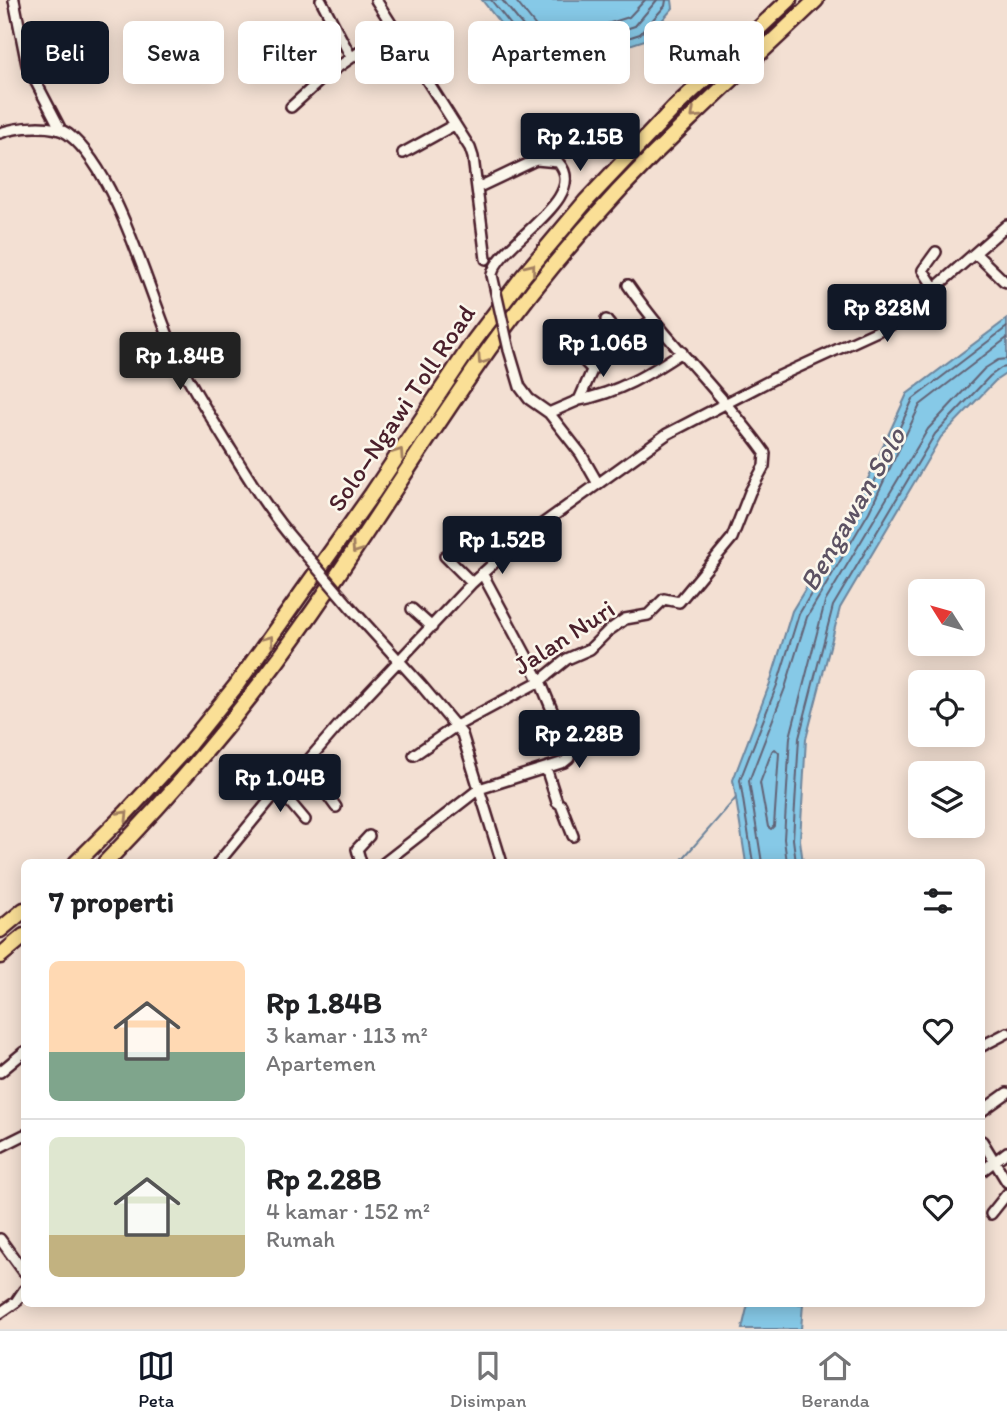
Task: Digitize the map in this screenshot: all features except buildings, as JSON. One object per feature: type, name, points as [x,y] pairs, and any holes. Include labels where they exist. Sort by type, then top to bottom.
[{"type":"highway","name":"Solo–Ngawi Toll Road","points":[[80,859],[186,748],[235,687],[372,495],[474,341],[533,265],[586,201],[673,109],[789,0]]},
{"type":"highway","name":"Solo–Ngawi Toll Road","points":[[109,859],[200,759],[270,671],[490,349],[542,282],[608,203],[678,130],[816,0]]},
{"type":"highway","points":[[0,930],[21,912]]},
{"type":"highway","points":[[0,956],[21,938]]},
{"type":"street","points":[[14,0],[27,65],[61,130],[71,137],[87,156],[111,194],[173,348],[199,397],[265,505],[351,608],[456,726],[466,744],[501,859]]},
{"type":"street","points":[[321,0],[351,57]]},
{"type":"street","points":[[376,0],[389,21]]},
{"type":"street","points":[[291,107],[325,76],[355,54]]},
{"type":"street","points":[[428,84],[470,148],[486,259]]},
{"type":"street","points":[[403,153],[454,125]]},
{"type":"street","points":[[0,133],[29,127],[61,130]]},
{"type":"street","points":[[477,188],[536,160],[558,162],[566,177],[558,199],[534,227],[496,263],[492,275],[520,387],[529,400],[549,413],[581,454],[597,482]]},
{"type":"street","points":[[221,859],[279,789],[345,718],[472,583],[516,543],[667,434],[775,378],[885,328],[936,289],[1007,225]]},
{"type":"street","points":[[936,252],[923,270],[936,289]]},
{"type":"street","points":[[975,253],[1007,282]]},
{"type":"street","points":[[628,285],[652,320],[727,405]]},
{"type":"street","points":[[607,320],[623,341]]},
{"type":"street","points":[[579,400],[592,369],[652,320]]},
{"type":"street","points":[[569,346],[592,369]]},
{"type":"street","points":[[549,413],[579,400],[612,393],[682,352]]},
{"type":"street","name":"Jalan Nuri","points":[[414,755],[456,726],[540,681],[567,659],[590,649],[625,619],[648,615],[664,599],[679,602],[718,556],[736,529],[766,457],[727,405]]},
{"type":"street","points":[[445,556],[472,583]]},
{"type":"street","points":[[389,859],[479,789],[566,761],[569,753],[540,681],[482,573]]},
{"type":"street","points":[[412,608],[432,627]]},
{"type":"street","points":[[305,764],[336,807]]},
{"type":"street","points":[[546,768],[557,802],[561,805],[573,836]]},
{"type":"street","points":[[279,789],[304,820]]},
{"type":"street","points":[[360,859],[356,849],[369,835]]},
{"type":"street","points":[[985,1044],[1007,1033]]},
{"type":"street","points":[[0,1072],[21,1054]]},
{"type":"street","points":[[985,1109],[1007,1093]]},
{"type":"street","points":[[0,1147],[21,1136]]},
{"type":"street","points":[[985,1146],[1007,1182]]},
{"type":"street","points":[[985,1169],[1007,1152]]},
{"type":"street","points":[[991,1214],[1007,1194]]},
{"type":"street","points":[[0,1238],[21,1268]]},
{"type":"street","points":[[0,1313],[16,1302],[21,1294]]},
{"type":"water","points":[[482,0],[672,0],[673,8],[662,21],[644,21],[644,40],[630,45],[630,21],[498,21]]},
{"type":"water","points":[[1007,319],[1007,373],[995,381],[941,437],[840,608],[806,739],[800,840],[802,859],[745,859],[733,780],[770,683],[792,611],[856,505],[907,394]]},
{"type":"water","points":[[747,1307],[803,1307],[801,1329],[742,1329]]},
{"type":"waterway","points":[[683,859],[736,798]]},
{"type":"water label","name":"Bengawan Solo","points":[[852,509]]}]
